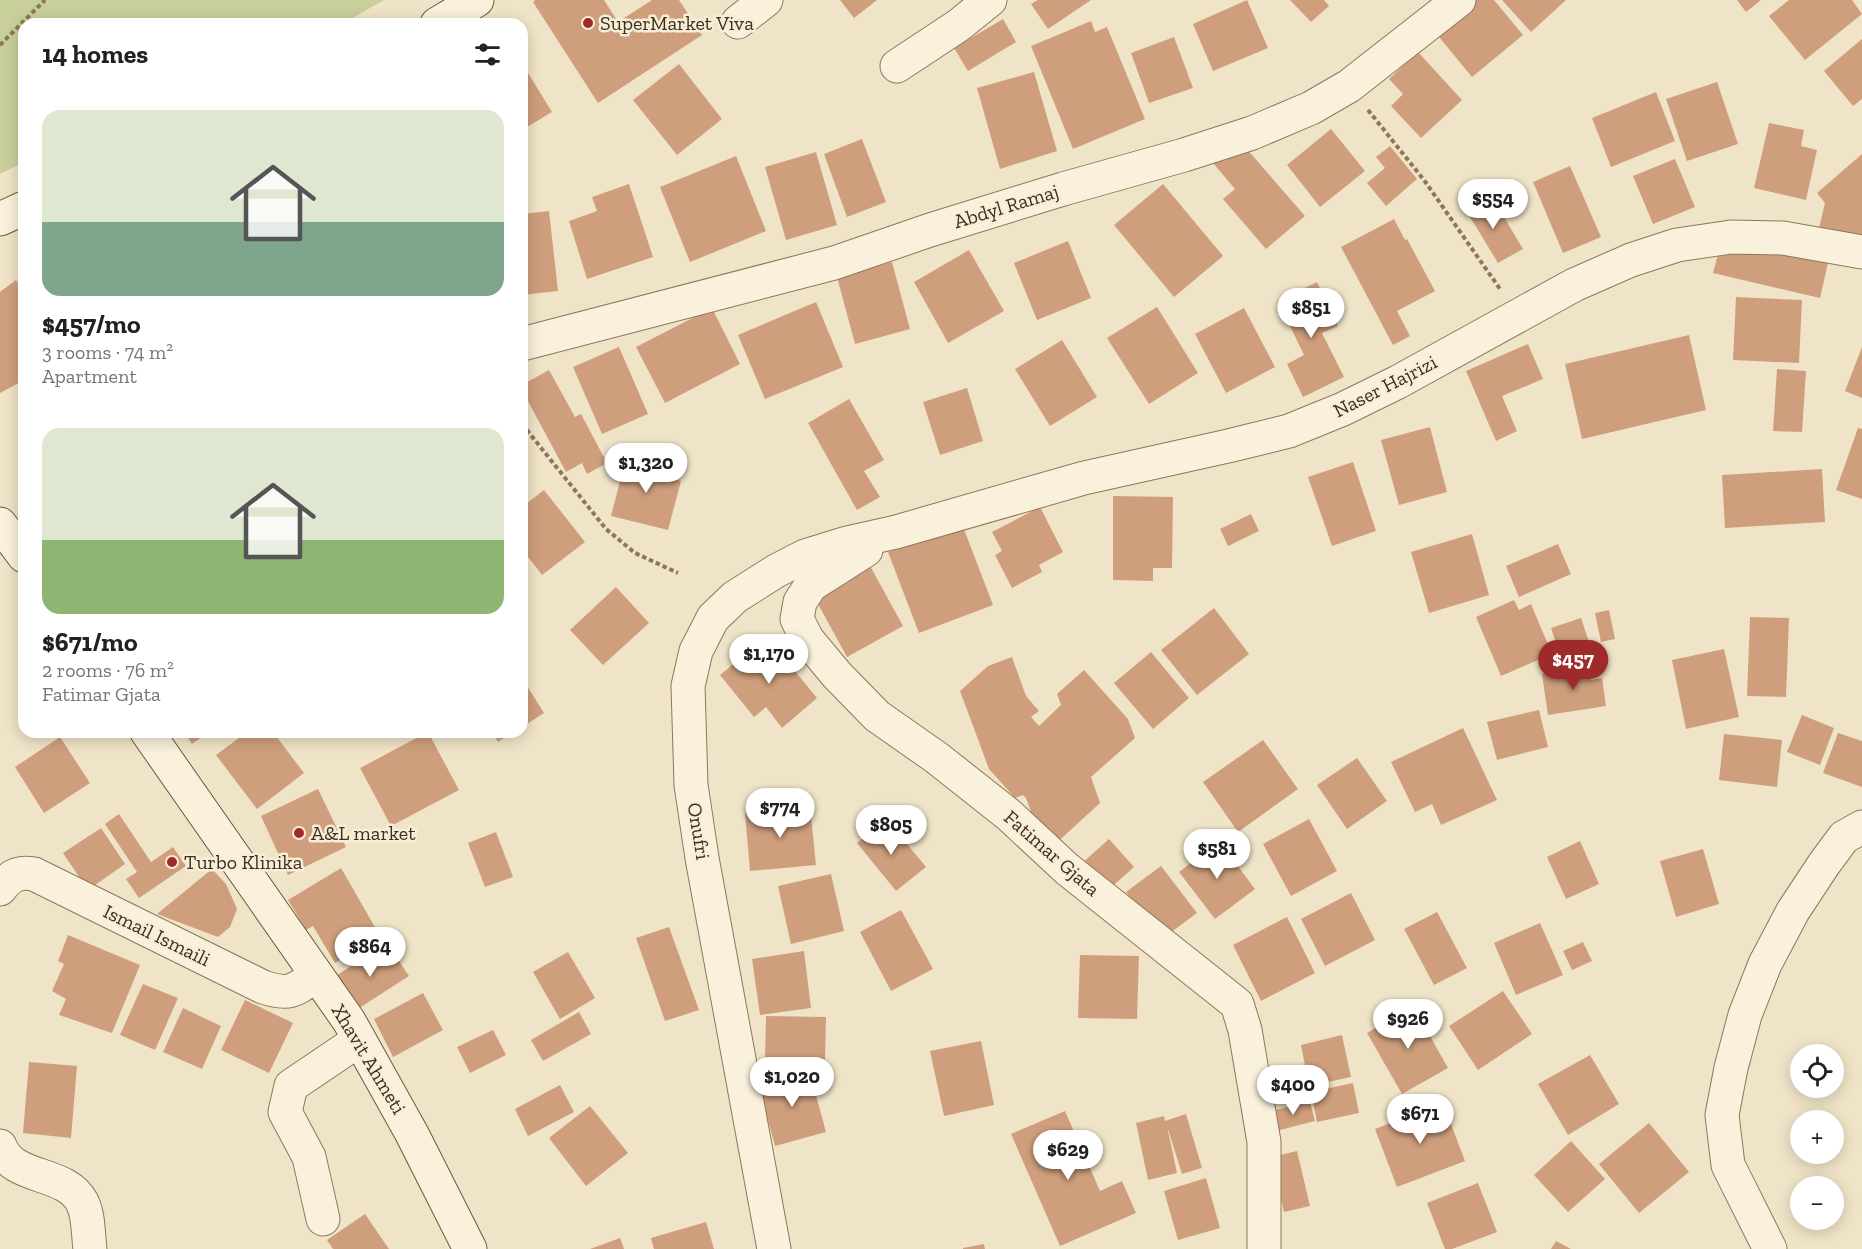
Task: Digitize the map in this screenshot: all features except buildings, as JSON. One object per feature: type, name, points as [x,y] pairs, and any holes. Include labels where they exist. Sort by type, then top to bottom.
[{"type":"street","points":[[447,18],[477,0]]},
{"type":"street","points":[[738,22],[766,0]]},
{"type":"street","points":[[897,66],[960,25],[990,0]]},
{"type":"street","name":"Abdyl Ramaj","points":[[528,342],[834,263],[930,230],[1252,133],[1311,108],[1349,86],[1459,0]]},
{"type":"street","points":[[0,219],[18,210]]},
{"type":"street","name":"Naser Hajrizi","points":[[896,532],[1084,478],[1289,431],[1343,409],[1389,386],[1574,285],[1631,260],[1677,245],[1731,237],[1783,238],[1862,252]]},
{"type":"street","points":[[0,524],[18,548]]},
{"type":"street","name":"Onufri","points":[[774,1249],[694,806],[691,785],[688,686],[696,651],[713,618],[735,597],[805,556],[896,532]]},
{"type":"street","name":"Fatimar Gjata","points":[[896,532],[840,565],[812,585],[800,602],[797,619],[807,639],[877,717],[937,758],[1009,815],[1067,869],[1237,1004],[1245,1030],[1264,1142],[1264,1249]]},
{"type":"street","name":"Xhavit Ahmeti","points":[[151,738],[349,1021],[412,1134],[470,1249]]},
{"type":"street","points":[[1770,1249],[1728,1165],[1722,1115],[1731,1068],[1745,1015],[1765,964],[1793,911],[1844,837],[1862,827]]},
{"type":"street","name":"Ismail Ismaili","points":[[0,889],[8,878],[21,872],[34,874],[262,987],[280,993],[295,990],[316,975]]},
{"type":"street","points":[[323,1220],[309,1157],[285,1112],[291,1086],[359,1040]]},
{"type":"street","points":[[0,1146],[3,1155],[19,1167],[75,1190],[84,1205],[90,1249]]},
{"type":"path","points":[[27,18],[45,0]]},
{"type":"path","points":[[0,45],[18,27]]},
{"type":"path","points":[[1349,86],[1424,180],[1517,315]]},
{"type":"path","points":[[528,432],[606,529],[635,554],[678,573]]},
{"type":"green space","points":[[0,0],[384,0],[352,18],[18,18],[18,165],[0,174]]},
{"type":"place","name":"SuperMarket Viva","points":[[588,23]]},
{"type":"place","name":"A&L market","points":[[299,833]]},
{"type":"place","name":"Turbo Klinika","points":[[172,862]]}]
